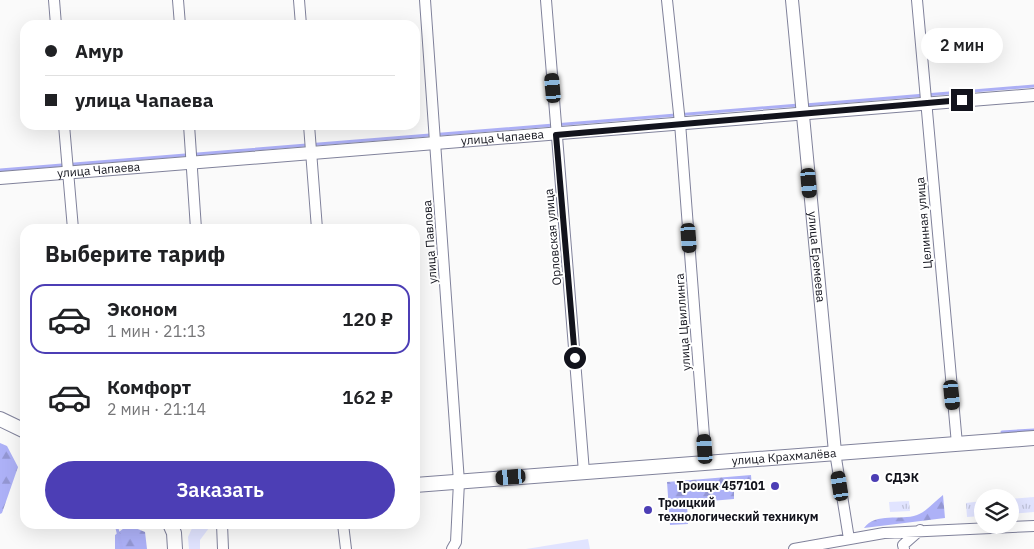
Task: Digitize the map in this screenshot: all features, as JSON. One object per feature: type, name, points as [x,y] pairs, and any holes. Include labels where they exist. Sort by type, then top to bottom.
[{"type":"main road","points":[[0,419],[20,429]]},
{"type":"main road","name":"улица Крахмалёва","points":[[420,485],[1034,438]]},
{"type":"main road","points":[[175,529],[175,549]]},
{"type":"street","points":[[54,0],[56,20]]},
{"type":"street","points":[[178,0],[180,20]]},
{"type":"street","points":[[299,0],[301,20]]},
{"type":"street","name":"улица Павлова","points":[[425,0],[458,482],[456,542],[452,549]]},
{"type":"street","name":"Орловская улица","points":[[546,0],[584,472]]},
{"type":"street","name":"улица Цвиллинга","points":[[667,0],[680,123],[706,462]]},
{"type":"street","name":"улица Еремеева","points":[[792,0],[835,452]]},
{"type":"street","name":"Целинная улица","points":[[917,0],[957,444]]},
{"type":"street","name":"улица Чапаева","points":[[0,178],[556,135],[926,102],[1034,95]]},
{"type":"street","points":[[64,130],[73,224]]},
{"type":"street","points":[[189,130],[196,224]]},
{"type":"street","points":[[309,130],[317,224]]},
{"type":"street","points":[[835,452],[849,539]]},
{"type":"street","points":[[794,549],[884,533],[1034,526]]},
{"type":"street","points":[[222,529],[223,549]]},
{"type":"street","points":[[344,529],[346,549]]},
{"type":"street","points":[[884,533],[903,547],[920,530]]},
{"type":"green space","points":[[0,443],[7,446],[18,467],[2,513],[0,514]]},
{"type":"green space","points":[[751,475],[752,488],[734,490],[734,499],[687,503],[688,524],[670,525],[667,482]]},
{"type":"green space","points":[[943,495],[945,518],[864,528],[869,523],[882,518],[910,517],[920,514]]},
{"type":"green space","points":[[1034,497],[1034,512],[1019,513],[1019,498]]},
{"type":"green space","points":[[909,501],[910,511],[890,512],[889,502]]},
{"type":"green space","points":[[974,502],[974,517],[967,517],[966,503]]},
{"type":"green space","points":[[123,529],[138,529],[145,532],[147,549],[115,549],[115,535]]},
{"type":"green space","points":[[192,529],[208,529],[200,540],[200,549],[189,549],[188,537]]},
{"type":"green space","points":[[588,539],[590,549],[526,549]]},
{"type":"waterway","points":[[805,105],[1034,86]]},
{"type":"waterway","points":[[0,170],[799,105]]},
{"type":"waterway","points":[[1002,432],[1034,430]]},
{"type":"waterway","points":[[117,529],[122,549]]},
{"type":"place","name":"СДЭК","points":[[875,478]]},
{"type":"place","name":"Троицк 457101","points":[[775,486]]},
{"type":"place","name":"Троицкий технологический техникум","points":[[648,510]]},
{"type":"route","points":[[575,358],[556,135],[962,100]]}]
